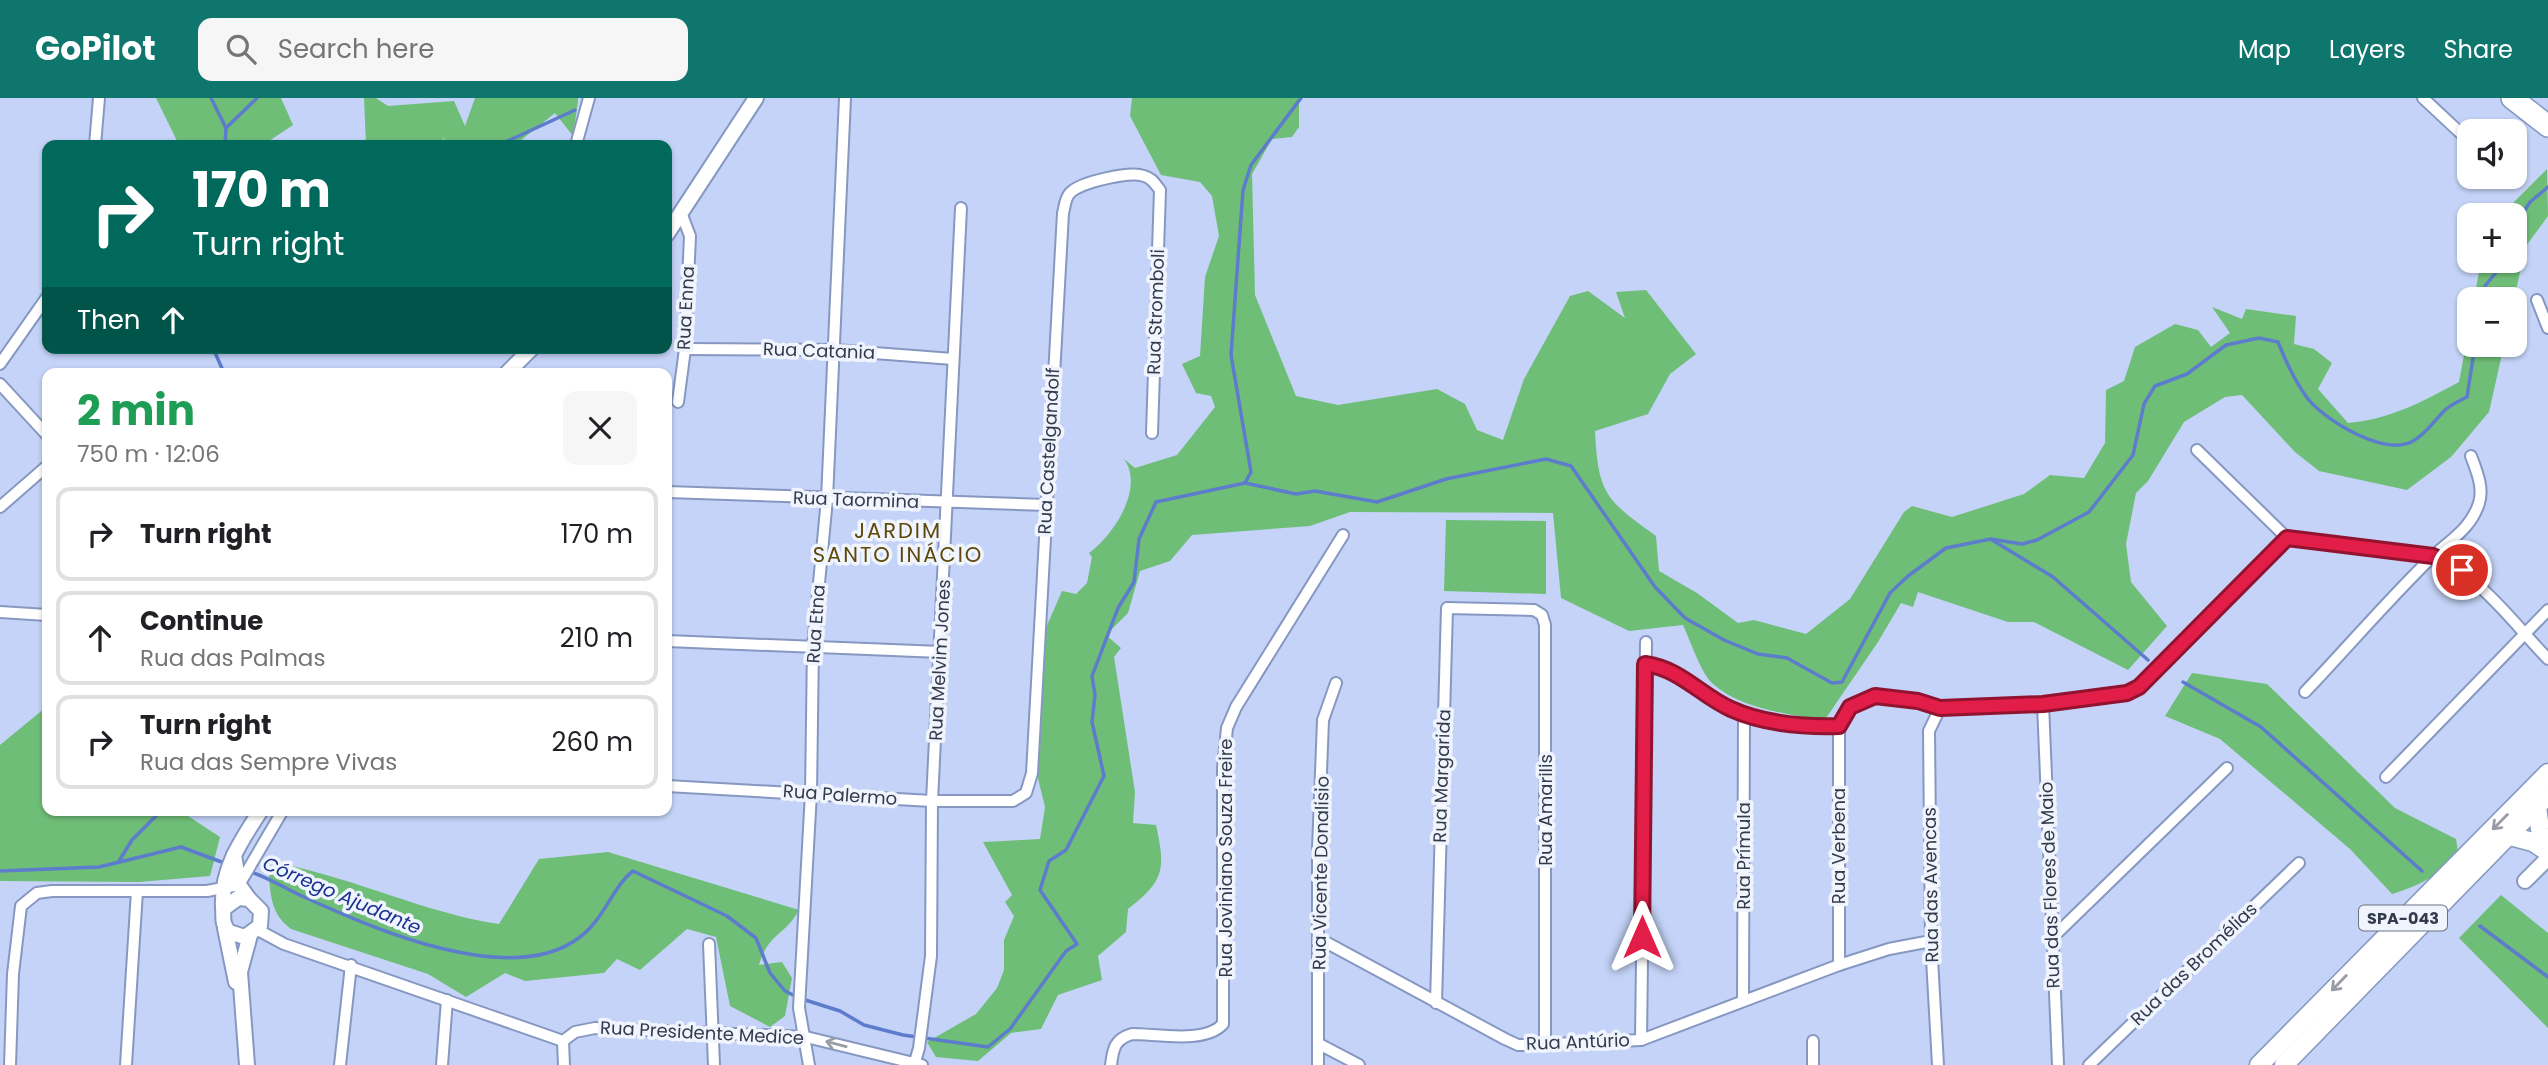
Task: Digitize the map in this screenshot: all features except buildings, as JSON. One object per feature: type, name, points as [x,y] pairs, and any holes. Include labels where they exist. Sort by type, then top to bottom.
[{"type":"highway","points":[[2512,98],[2548,126]]},
{"type":"main road","name":"SPA-043","points":[[2259,1065],[2548,773]]},
{"type":"main road","name":"SPA-043","points":[[2284,1065],[2543,801]]},
{"type":"main road","points":[[2543,801],[2540,830],[2548,842]]},
{"type":"main road","points":[[2510,836],[2533,842],[2548,852]]},
{"type":"street","points":[[95,140],[99,98]]},
{"type":"street","points":[[577,140],[589,98]]},
{"type":"street","points":[[672,228],[756,98]]},
{"type":"street","name":"Rua Etna","points":[[809,1065],[799,1009],[811,793],[813,646],[827,499],[845,98]]},
{"type":"street","points":[[2423,98],[2457,130]]},
{"type":"street","name":"Rua Castelgandolf","points":[[1013,802],[1026,793],[1032,773],[1063,213],[1068,195],[1077,187],[1129,174],[1153,181],[1160,190]]},
{"type":"street","name":"Rua Stromboli","points":[[1152,433],[1160,190]]},
{"type":"street","name":"Rua Melvim Jones","points":[[915,1064],[932,956],[933,801],[961,208]]},
{"type":"street","name":"Rua Enna","points":[[678,402],[685,349],[690,236],[682,215]]},
{"type":"street","points":[[2537,300],[2548,328]]},
{"type":"street","points":[[0,364],[42,304]]},
{"type":"street","name":"Rua Catania","points":[[685,349],[835,350],[953,359]]},
{"type":"street","points":[[512,368],[525,354]]},
{"type":"street","points":[[0,384],[42,430]]},
{"type":"street","points":[[2197,450],[2287,538],[2433,556],[2462,570],[2548,659]]},
{"type":"street","points":[[2305,692],[2433,556],[2465,530],[2479,504],[2480,484],[2470,456]]},
{"type":"street","points":[[0,507],[42,470]]},
{"type":"street","name":"Rua Taormina","points":[[672,492],[1046,505]]},
{"type":"street","name":"Rua Joviniano Souza Freire","points":[[1111,1065],[1116,1042],[1132,1034],[1205,1034],[1217,1031],[1223,1024],[1226,1013],[1223,778],[1227,728],[1236,708],[1343,535]]},
{"type":"street","points":[[1645,664],[1669,669],[1722,704],[1744,713],[1791,725],[1839,726],[1850,707],[1875,696],[1918,701],[1940,708],[2043,704],[2127,693],[2139,687],[2287,538]]},
{"type":"street","name":"Rua Margarida","points":[[1436,1003],[1447,608],[1505,609]]},
{"type":"street","name":"Rua Amarilis","points":[[1505,609],[1538,612],[1545,625],[1545,1044]]},
{"type":"street","points":[[2386,777],[2548,610]]},
{"type":"street","points":[[0,612],[42,616]]},
{"type":"street","points":[[672,641],[941,652]]},
{"type":"street","points":[[1641,1040],[1646,642]]},
{"type":"street","name":"Rua Vicente Donalisio","points":[[1318,1065],[1318,850],[1323,720],[1336,684]]},
{"type":"street","name":"Rua das Flores de Maio","points":[[2043,704],[2057,1065]]},
{"type":"street","name":"Rua das Avencas","points":[[1938,1065],[1931,941],[1928,731],[1940,708]]},
{"type":"street","name":"Rua Prímula","points":[[1743,1000],[1744,713]]},
{"type":"street","name":"Rua Verbena","points":[[1839,726],[1839,965]]},
{"type":"street","points":[[2051,939],[2227,768]]},
{"type":"street","name":"Rua Palermo","points":[[672,786],[933,801],[1013,802]]},
{"type":"street","points":[[247,1065],[240,972],[261,911],[233,878],[233,857],[257,816]]},
{"type":"street","points":[[240,996],[225,928],[222,890],[260,846],[279,816]]},
{"type":"street","points":[[233,857],[249,854],[260,846]]},
{"type":"street","points":[[2525,881],[2548,858]]},
{"type":"street","name":"Rua das Bromélias","points":[[2089,1065],[2299,863]]},
{"type":"street","points":[[10,1065],[18,916],[21,906],[28,900],[37,893],[52,891],[222,890]]},
{"type":"street","points":[[126,1065],[137,891]]},
{"type":"street","points":[[223,909],[238,898],[249,899]]},
{"type":"street","points":[[225,928],[239,937],[254,933],[351,965],[563,1041],[564,1065]]},
{"type":"street","name":"Rua Antúrio","points":[[1318,938],[1518,1045],[1641,1040],[1839,965],[1889,949],[1931,941]]},
{"type":"street","points":[[709,944],[714,1065]]},
{"type":"street","points":[[340,1065],[351,965]]},
{"type":"street","points":[[0,973],[13,974]]},
{"type":"street","points":[[442,1065],[447,1000]]},
{"type":"street","name":"Rua Presidente Medice","points":[[563,1041],[575,1032],[595,1028],[806,1037],[915,1064]]},
{"type":"street","points":[[1813,1041],[1813,1065]]},
{"type":"street","points":[[1319,1044],[1359,1065]]},
{"type":"green space","points":[[156,98],[281,98],[293,125],[270,140],[177,140]]},
{"type":"green space","points":[[364,98],[376,98],[388,106],[454,101],[465,126],[475,98],[578,98],[573,136],[555,113],[521,140],[445,140],[442,137],[444,140],[366,140]]},
{"type":"green space","points":[[1132,98],[1299,98],[1299,127],[1292,137],[1272,139],[1252,174],[1255,295],[1296,396],[1338,405],[1437,389],[1465,404],[1477,430],[1503,440],[1524,379],[1570,296],[1588,291],[1625,318],[1616,292],[1646,290],[1696,354],[1670,374],[1648,414],[1595,431],[1602,482],[1616,504],[1656,536],[1659,571],[1697,593],[1738,623],[1754,620],[1806,634],[1850,599],[1904,512],[1912,506],[1952,517],[2024,494],[2050,475],[2084,478],[2105,443],[2106,390],[2124,381],[2135,347],[2175,324],[2198,330],[2211,347],[2230,333],[2212,307],[2242,319],[2246,309],[2296,316],[2294,344],[2314,349],[2332,363],[2318,389],[2348,423],[2392,414],[2459,382],[2464,357],[2501,357],[2489,412],[2451,457],[2407,490],[2319,471],[2295,452],[2242,395],[2225,397],[2184,422],[2148,481],[2136,493],[2126,544],[2131,582],[2167,626],[2128,670],[2034,622],[2008,622],[1918,592],[1913,607],[1901,603],[1824,721],[1751,705],[1724,692],[1712,683],[1704,672],[1683,625],[1629,631],[1561,598],[1553,513],[1350,512],[1310,526],[1192,535],[1170,561],[1140,571],[1128,613],[1106,635],[1121,648],[1114,657],[1135,792],[1133,823],[1156,825],[1161,864],[1155,882],[1128,909],[1126,932],[1098,956],[1102,980],[1058,995],[1041,1029],[1011,1033],[978,1061],[936,1057],[927,1042],[976,1014],[997,988],[1004,970],[1004,940],[1014,916],[1005,902],[1012,895],[983,842],[1040,839],[1045,807],[1030,746],[1035,653],[1062,591],[1076,594],[1087,583],[1092,557],[1089,553],[1108,535],[1123,510],[1131,484],[1130,471],[1124,459],[1135,468],[1177,455],[1215,407],[1211,396],[1196,393],[1182,364],[1200,356],[1205,277],[1219,236],[1212,196],[1200,182],[1161,175],[1130,116]]},
{"type":"green space","points":[[2547,169],[2548,216],[2527,245],[2527,203],[2513,203]]},
{"type":"green space","points":[[2479,273],[2520,273],[2517,287],[2476,287]]},
{"type":"green space","points":[[1446,520],[1546,521],[1546,594],[1444,591]]},
{"type":"green space","points":[[2192,673],[2267,684],[2395,808],[2456,839],[2458,852],[2429,879],[2392,894],[2350,849],[2220,739],[2165,716]]},
{"type":"green space","points":[[42,710],[42,816],[188,816],[220,837],[210,876],[139,882],[0,881],[0,745]]},
{"type":"green space","points":[[608,852],[799,910],[772,940],[759,965],[782,962],[792,978],[785,1016],[770,1027],[730,1006],[716,937],[687,929],[640,970],[617,959],[604,973],[525,981],[505,973],[466,997],[428,974],[291,929],[276,911],[270,890],[269,873],[282,864],[337,878],[444,912],[499,924],[539,859]]},
{"type":"green space","points":[[2501,895],[2548,933],[2548,1028],[2459,938]]},
{"type":"waterway","points":[[211,98],[226,128],[225,140]]},
{"type":"waterway","points":[[226,128],[257,98]]},
{"type":"waterway","points":[[1245,483],[1251,472],[1231,355],[1243,190],[1251,165],[1301,98]]},
{"type":"waterway","points":[[510,140],[575,110]]},
{"type":"waterway","name":"Córrego Ajudante","points":[[2527,207],[2548,187]]},
{"type":"waterway","name":"Córrego Ajudante","points":[[2485,287],[2496,273]]},
{"type":"waterway","name":"Córrego Ajudante","points":[[251,872],[333,910],[403,937],[481,956],[518,957],[551,952],[580,937],[596,921],[620,885],[633,871],[727,916],[756,938],[770,973],[785,991],[799,998],[840,1011],[864,1025],[903,1035],[988,1047],[1010,1029],[1066,951],[1077,944],[1040,890],[1049,861],[1066,850],[1104,776],[1092,722],[1095,695],[1092,676],[1118,608],[1134,582],[1139,539],[1156,502],[1245,483],[1296,494],[1315,491],[1377,502],[1446,479],[1546,459],[1571,466],[1655,587],[1685,618],[1724,640],[1758,654],[1787,658],[1832,683],[1842,682],[1890,593],[1908,576],[1946,548],[1991,539],[2022,544],[2037,540],[2089,512],[2133,455],[2144,404],[2155,386],[2187,374],[2226,345],[2259,338],[2278,342],[2299,386],[2317,408],[2342,426],[2372,441],[2401,445],[2418,438],[2446,409],[2467,397],[2473,357]]},
{"type":"waterway","points":[[216,354],[222,368]]},
{"type":"waterway","points":[[1992,540],[2053,577],[2148,660]]},
{"type":"waterway","points":[[2183,682],[2261,727],[2422,871]]},
{"type":"waterway","points":[[119,861],[132,840],[156,816]]},
{"type":"waterway","name":"Córrego Ajudante","points":[[0,871],[99,867],[181,847],[227,864]]},
{"type":"waterway","points":[[2480,926],[2548,977]]},
{"type":"district","name":"JARDIM SANTO INÁCIO","points":[[898,543]]},
{"type":"route","points":[[1642,937],[1645,664],[1675,672],[1732,709],[1791,725],[1839,726],[1844,713],[1855,702],[1875,696],[1918,701],[1940,708],[2043,704],[2127,693],[2139,687],[2287,538],[2433,556],[2462,570]]}]
